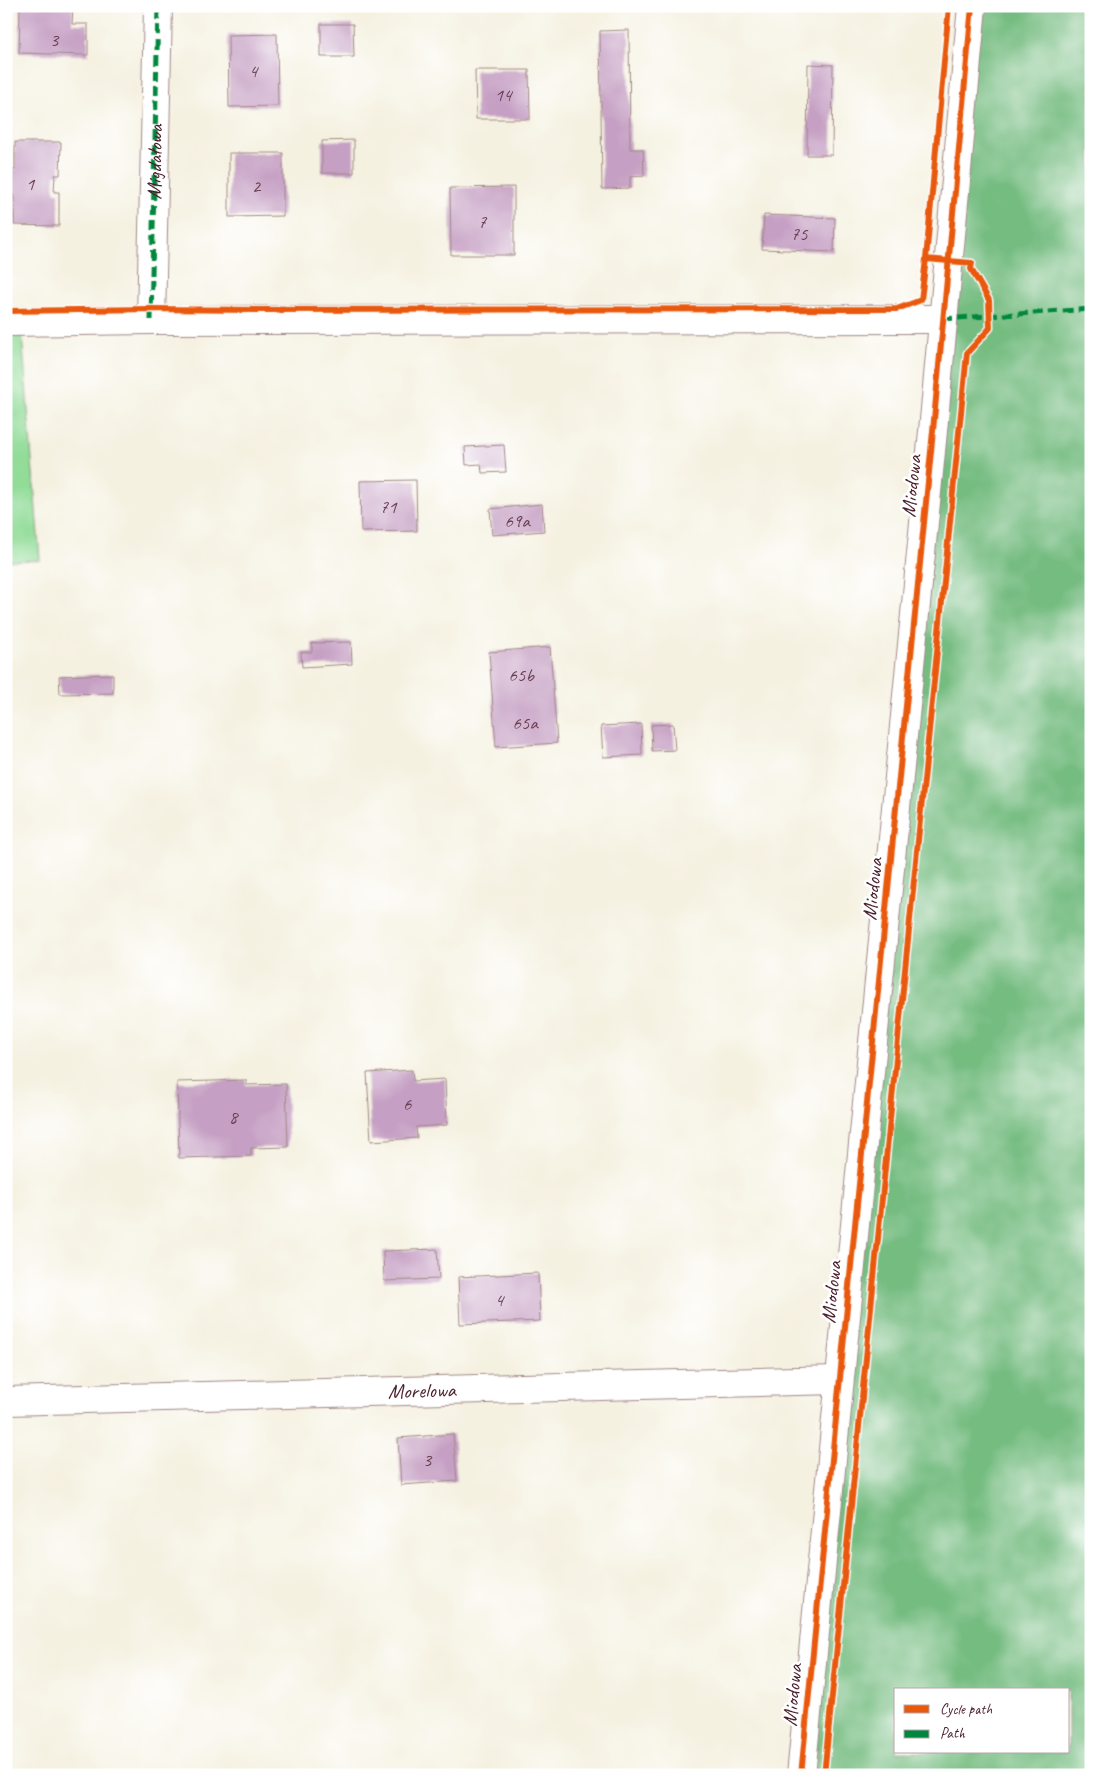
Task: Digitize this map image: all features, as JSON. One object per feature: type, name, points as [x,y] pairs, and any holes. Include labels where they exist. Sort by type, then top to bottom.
[{"type":"street","name":"Migdałowa","points":[[151,320],[158,6]]},
{"type":"street","name":"Miodowa","points":[[801,1775],[972,6]]},
{"type":"street","points":[[6,322],[151,320],[943,319]]},
{"type":"street","name":"Morelowa","points":[[6,1402],[838,1380]]},
{"type":"green space","points":[[972,6],[1091,6],[1091,1775],[801,1775]]},
{"type":"green space","points":[[6,322],[21,322],[40,560],[6,561]]},
{"type":"building","points":[[20,6],[73,6],[72,24],[88,24],[88,55],[19,53]]},
{"type":"building","points":[[321,24],[353,24],[354,57],[321,57]]},
{"type":"building","points":[[629,30],[630,149],[643,149],[644,176],[630,177],[630,188],[602,189],[600,31]]},
{"type":"building","points":[[277,34],[278,106],[229,107],[228,35]]},
{"type":"building","points":[[808,64],[833,65],[832,155],[807,155]]},
{"type":"building","points":[[475,70],[529,70],[530,119],[476,119]]},
{"type":"building","points":[[354,140],[354,173],[322,173],[322,141]]},
{"type":"building","points":[[15,142],[61,142],[60,175],[55,175],[54,192],[59,192],[59,226],[14,225],[14,195],[9,195],[6,191],[6,175],[10,170],[15,170]]},
{"type":"building","points":[[229,153],[283,153],[283,216],[229,217]]},
{"type":"building","points":[[514,187],[514,255],[451,255],[450,188]]},
{"type":"building","points":[[764,215],[835,218],[834,252],[762,249]]},
{"type":"building","points":[[504,445],[506,472],[482,473],[481,464],[466,465],[465,447]]},
{"type":"building","points":[[416,480],[417,531],[361,532],[360,481]]},
{"type":"building","points":[[542,504],[544,531],[492,535],[490,509]]},
{"type":"building","points":[[351,642],[352,664],[302,667],[301,652],[312,652],[312,643]]},
{"type":"building","points":[[550,647],[557,743],[496,747],[489,652]]},
{"type":"building","points":[[113,674],[113,693],[60,694],[59,676]]},
{"type":"building","points":[[641,724],[642,755],[603,757],[601,726]]},
{"type":"building","points":[[673,724],[675,750],[652,751],[651,725]]},
{"type":"building","points":[[412,1070],[413,1081],[445,1079],[447,1125],[416,1127],[417,1138],[371,1141],[367,1073]]},
{"type":"building","points":[[246,1080],[246,1085],[286,1084],[288,1147],[251,1148],[251,1156],[179,1158],[177,1082]]},
{"type":"building","points":[[437,1249],[439,1279],[384,1281],[383,1251]]},
{"type":"building","points":[[538,1273],[540,1321],[460,1324],[458,1277]]},
{"type":"building","points":[[453,1434],[457,1481],[401,1485],[398,1438]]},
{"type":"marked path","points":[[151,320],[158,6]]},
{"type":"marked path","points":[[943,319],[1091,309]]},
{"type":"cycle path","points":[[824,1775],[967,353],[990,328],[989,300],[971,269],[972,263],[926,259],[949,6]]},
{"type":"cycle path","points":[[801,1775],[933,431],[972,6]]},
{"type":"cycle path","points":[[6,311],[151,309],[897,309],[921,300],[926,259]]}]
